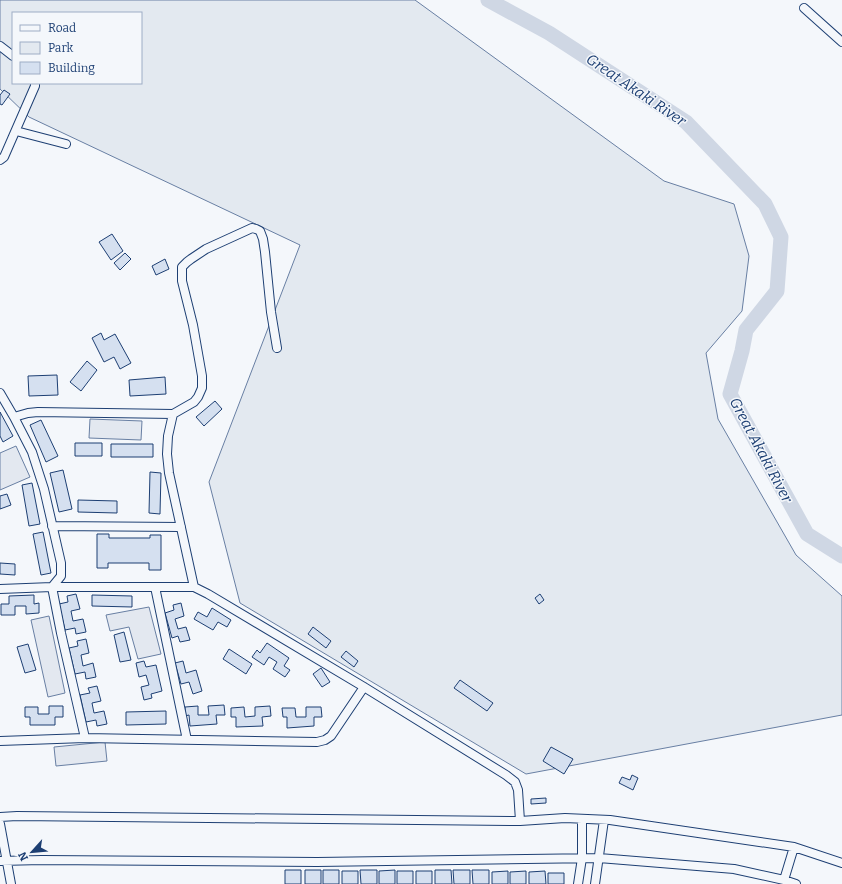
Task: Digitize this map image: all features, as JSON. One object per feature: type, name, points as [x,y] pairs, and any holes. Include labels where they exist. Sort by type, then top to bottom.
[{"type":"street","points":[[804,8],[842,42]]},
{"type":"street","points":[[0,46],[12,55]]},
{"type":"street","points":[[0,160],[4,157],[36,86],[35,84]]},
{"type":"street","points":[[16,131],[66,144]]},
{"type":"street","points":[[14,417],[38,412],[173,414],[194,402],[202,388],[202,376],[193,325],[182,280],[182,267],[206,249],[252,228],[256,228],[260,231],[264,246],[271,312],[277,348]]},
{"type":"street","points":[[0,393],[32,452],[44,489],[61,563],[61,576],[52,587]]},
{"type":"street","points":[[173,414],[168,436],[167,454],[169,473],[194,588]]},
{"type":"street","points":[[52,526],[181,527]]},
{"type":"street","points":[[52,587],[85,738]]},
{"type":"street","points":[[0,589],[52,587],[154,587],[194,588],[208,594],[364,687],[515,782],[518,790],[520,822]]},
{"type":"street","points":[[154,587],[187,740]]},
{"type":"street","points":[[0,741],[85,738],[317,742],[325,740],[331,736],[364,687]]},
{"type":"street","points":[[0,817],[520,822],[565,818],[604,820],[794,846],[842,863]]},
{"type":"street","points":[[578,884],[582,858],[582,819]]},
{"type":"street","points":[[595,884],[604,820]]},
{"type":"street","points":[[0,824],[3,861],[11,884]]},
{"type":"street","points":[[784,880],[794,846]]},
{"type":"street","points":[[3,861],[317,862],[599,858],[734,869],[796,884]]},
{"type":"green space","points":[[0,0],[415,0],[664,181],[734,204],[749,256],[742,311],[706,353],[718,419],[796,555],[842,596],[842,715],[526,774],[240,603],[209,482],[300,245],[29,117],[0,89]]},
{"type":"shaded area","points":[[90,419],[142,421],[141,440],[89,438]]},
{"type":"shaded area","points":[[16,446],[30,477],[0,490],[0,453]]},
{"type":"shaded area","points":[[149,607],[161,654],[138,659],[129,627],[110,631],[106,615]]},
{"type":"shaded area","points":[[49,616],[65,693],[48,697],[31,620]]},
{"type":"shaded area","points":[[105,742],[107,761],[56,766],[54,747]]},
{"type":"building","points":[[4,90],[10,94],[2,105],[0,104],[0,95]]},
{"type":"building","points":[[112,234],[123,251],[111,260],[99,242]]},
{"type":"building","points":[[125,253],[131,259],[120,270],[114,263]]},
{"type":"building","points":[[165,259],[169,269],[156,275],[152,266]]},
{"type":"building","points":[[101,333],[104,340],[115,334],[131,363],[120,369],[114,357],[104,362],[92,338]]},
{"type":"building","points":[[87,361],[97,370],[81,391],[70,382]]},
{"type":"building","points":[[57,375],[58,395],[29,396],[28,376]]},
{"type":"building","points":[[165,377],[166,394],[130,396],[129,380]]},
{"type":"building","points":[[215,401],[222,409],[204,426],[196,417]]},
{"type":"building","points":[[0,412],[13,436],[3,442],[0,436]]},
{"type":"building","points":[[41,420],[58,456],[46,462],[30,425]]},
{"type":"building","points":[[75,443],[102,443],[102,456],[75,456]]},
{"type":"building","points":[[111,444],[153,444],[153,457],[111,457]]},
{"type":"building","points":[[63,470],[72,509],[59,512],[50,473]]},
{"type":"building","points":[[150,472],[161,473],[160,514],[149,513]]},
{"type":"building","points":[[32,483],[40,524],[29,526],[22,485]]},
{"type":"building","points":[[7,494],[11,505],[0,509],[0,496]]},
{"type":"building","points":[[78,500],[117,501],[117,513],[78,512]]},
{"type":"building","points":[[43,532],[51,573],[41,575],[33,534]]},
{"type":"building","points":[[97,534],[109,534],[109,538],[150,538],[150,535],[161,535],[161,570],[149,570],[149,563],[108,563],[108,568],[97,568]]},
{"type":"building","points":[[0,563],[15,564],[15,575],[0,574]]},
{"type":"building","points":[[76,594],[80,609],[71,611],[73,621],[83,619],[86,632],[76,634],[75,628],[65,630],[59,604],[68,602],[67,596]]},
{"type":"building","points":[[540,594],[544,600],[539,604],[535,598]]},
{"type":"building","points":[[34,595],[34,604],[39,603],[39,613],[26,614],[26,606],[15,606],[15,615],[1,615],[1,604],[9,604],[9,596]]},
{"type":"building","points":[[92,595],[132,596],[132,607],[92,606]]},
{"type":"building","points":[[181,603],[184,616],[175,619],[178,629],[186,627],[190,640],[180,642],[178,636],[172,638],[165,613],[174,610],[173,605]]},
{"type":"building","points":[[212,608],[231,620],[227,627],[218,622],[213,630],[194,619],[198,612],[207,617]]},
{"type":"building","points":[[313,627],[331,641],[326,648],[308,634]]},
{"type":"building","points":[[124,632],[131,660],[120,662],[114,635]]},
{"type":"building","points":[[86,639],[89,653],[81,655],[83,666],[93,663],[96,677],[86,679],[85,672],[75,674],[69,648],[78,646],[77,641]]},
{"type":"building","points":[[267,643],[289,658],[284,666],[290,670],[285,677],[273,669],[277,662],[269,657],[264,665],[252,657],[257,650],[260,653]]},
{"type":"building","points":[[28,644],[36,670],[25,673],[17,647]]},
{"type":"building","points":[[229,649],[252,664],[246,674],[223,659]]},
{"type":"building","points":[[346,651],[358,661],[354,667],[341,657]]},
{"type":"building","points":[[144,661],[146,667],[156,665],[162,691],[151,694],[152,698],[144,700],[141,687],[149,685],[146,675],[139,677],[136,663]]},
{"type":"building","points":[[183,661],[186,673],[196,670],[202,691],[193,694],[189,682],[181,684],[175,663]]},
{"type":"building","points":[[321,668],[330,682],[322,687],[313,674]]},
{"type":"building","points":[[460,680],[493,703],[487,711],[454,688]]},
{"type":"building","points":[[97,686],[101,701],[92,703],[94,713],[104,711],[107,724],[97,726],[96,720],[86,722],[80,695],[90,693],[88,688]]},
{"type":"building","points":[[224,705],[225,715],[216,715],[217,724],[190,726],[189,715],[185,716],[185,707],[198,706],[198,715],[209,715],[208,706]]},
{"type":"building","points":[[49,706],[63,706],[63,717],[55,717],[55,725],[30,725],[30,717],[25,717],[25,707],[38,707],[38,714],[49,714]]},
{"type":"building","points":[[270,706],[271,716],[262,717],[263,726],[236,727],[236,717],[231,717],[231,708],[244,707],[245,717],[255,716],[255,707]]},
{"type":"building","points":[[306,707],[321,707],[322,717],[314,717],[314,726],[287,728],[287,717],[283,717],[282,708],[295,708],[296,717],[306,717]]},
{"type":"building","points":[[166,711],[166,724],[126,725],[126,712]]},
{"type":"building","points":[[551,747],[573,759],[564,774],[543,761]]},
{"type":"building","points":[[632,775],[638,778],[633,790],[619,783],[622,777],[630,780]]},
{"type":"building","points":[[546,798],[546,803],[531,804],[531,799]]},
{"type":"building","points":[[285,870],[301,870],[301,884],[285,884]]},
{"type":"building","points":[[305,870],[321,870],[321,884],[305,884]]},
{"type":"building","points":[[323,870],[339,870],[339,884],[323,884]]},
{"type":"building","points":[[360,870],[377,870],[377,884],[361,884]]},
{"type":"building","points":[[395,870],[395,884],[379,884],[379,871]]},
{"type":"building","points":[[435,870],[451,870],[452,884],[435,884]]},
{"type":"building","points":[[453,870],[470,870],[470,884],[454,884]]},
{"type":"building","points":[[472,870],[489,870],[489,884],[473,884]]},
{"type":"building","points":[[342,871],[358,871],[358,884],[342,884]]},
{"type":"building","points":[[397,871],[413,871],[413,884],[397,884]]},
{"type":"building","points":[[416,871],[432,871],[432,884],[416,884]]},
{"type":"building","points":[[508,871],[508,884],[492,884],[492,872]]},
{"type":"building","points":[[526,871],[526,884],[510,884],[510,872]]},
{"type":"building","points":[[545,871],[546,884],[529,884],[529,872]]},
{"type":"building","points":[[548,873],[564,873],[564,884],[548,884]]},
{"type":"waterway","name":"Great Akaki River","points":[[488,0],[549,33],[686,122],[765,204],[781,237],[777,291],[746,330],[742,351],[730,394],[807,534],[842,556]]}]
